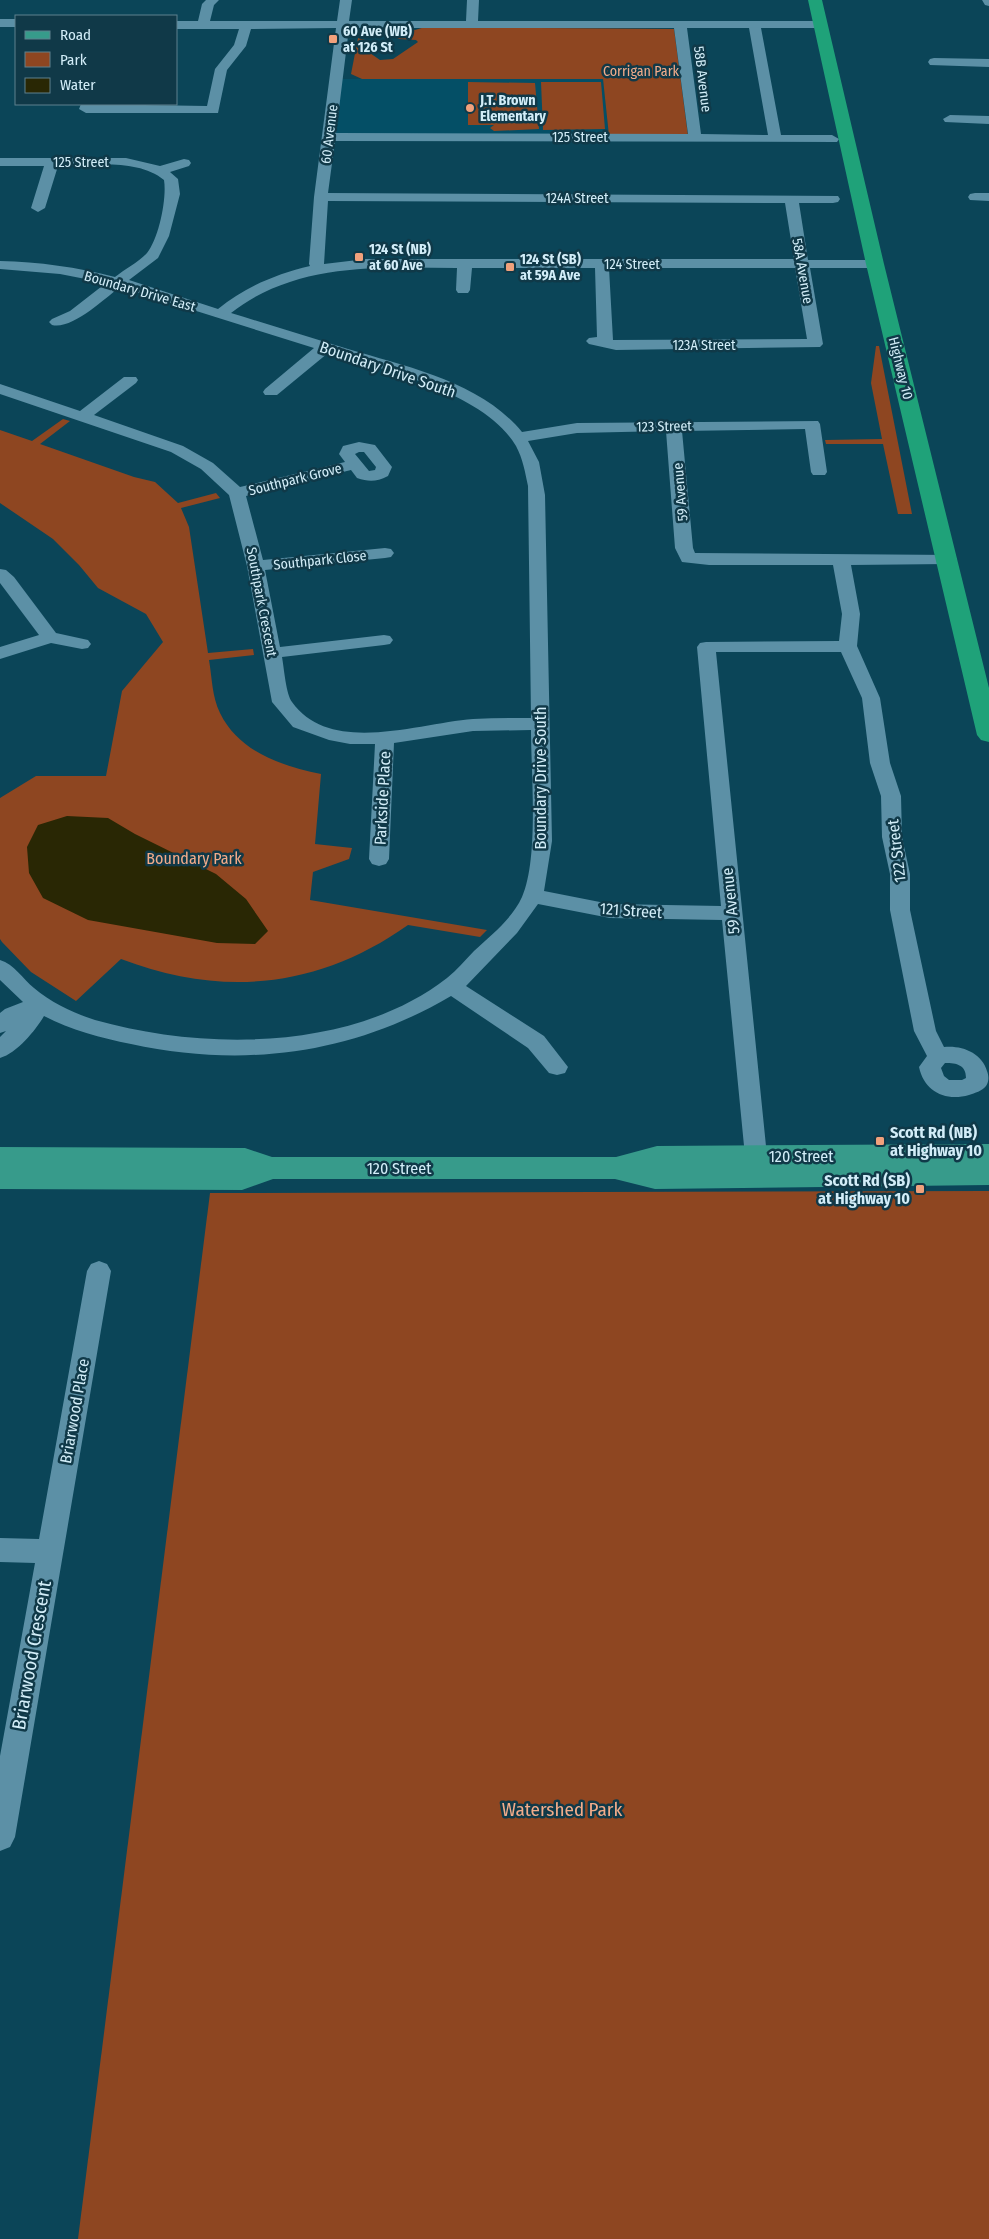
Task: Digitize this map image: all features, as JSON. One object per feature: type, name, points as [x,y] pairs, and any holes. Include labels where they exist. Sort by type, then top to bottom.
[{"type":"highway","name":"Highway 10","points":[[815,0],[875,264],[948,559],[989,735]]},
{"type":"highway","points":[[826,0],[883,226]]},
{"type":"highway","points":[[875,264],[887,273],[907,350],[917,358]]},
{"type":"highway","name":"Highway 10","points":[[928,408],[989,663]]},
{"type":"main road","name":"120 Street","points":[[616,1168],[657,1157],[989,1155]]},
{"type":"main road","name":"120 Street","points":[[0,1158],[245,1159],[272,1168],[616,1168],[655,1178],[989,1174]]},
{"type":"main road","name":"120 Street","points":[[0,1178],[242,1179],[272,1168]]},
{"type":"street","points":[[203,24],[208,4],[213,0]]},
{"type":"street","name":"60 Avenue","points":[[320,268],[316,264],[321,197],[346,0]]},
{"type":"street","points":[[472,24],[474,0]]},
{"type":"street","points":[[0,23],[15,23]]},
{"type":"street","name":"58B Avenue","points":[[680,24],[695,138]]},
{"type":"street","points":[[754,24],[775,138]]},
{"type":"street","points":[[178,25],[820,24]]},
{"type":"street","points":[[86,106],[213,110],[221,69],[240,46],[246,25]]},
{"type":"street","points":[[934,62],[989,63]]},
{"type":"street","points":[[950,119],[989,120]]},
{"type":"street","name":"125 Street","points":[[328,137],[832,139]]},
{"type":"street","name":"125 Street","points":[[0,162],[126,162],[162,170]]},
{"type":"street","points":[[38,208],[52,162]]},
{"type":"street","points":[[57,322],[75,314],[153,255],[162,236],[173,194],[171,179],[162,170],[184,163]]},
{"type":"street","name":"124A Street","points":[[321,197],[833,199]]},
{"type":"street","points":[[974,197],[989,197]]},
{"type":"street","name":"58A Avenue","points":[[790,199],[801,264],[808,346]]},
{"type":"street","name":"124 Street","points":[[220,314],[231,305],[271,282],[320,268],[366,263],[875,264]]},
{"type":"street","points":[[463,290],[465,263]]},
{"type":"street","name":"123A Street","points":[[602,264],[604,336],[600,341],[616,345],[808,346]]},
{"type":"street","name":"Boundary Drive East","points":[[0,266],[48,268],[87,274],[119,282],[220,314]]},
{"type":"street","name":"Boundary Drive South","points":[[0,968],[19,988],[40,1004],[70,1020],[150,1042],[206,1049],[264,1048],[324,1039],[392,1018],[452,986],[510,929],[532,896],[542,841],[537,495],[533,465],[518,438],[491,412],[448,387],[220,314]]},
{"type":"street","points":[[270,392],[325,347]]},
{"type":"street","points":[[83,416],[130,380]]},
{"type":"street","name":"Southpark Crescent","points":[[0,389],[177,449],[207,466],[237,494],[256,566],[281,702],[300,723],[329,734],[350,738],[385,738],[450,727],[540,724]]},
{"type":"street","name":"123 Street","points":[[518,438],[577,428],[812,424],[819,472]]},
{"type":"street","name":"59 Avenue","points":[[674,426],[684,548],[688,558],[709,560],[841,560]]},
{"type":"street","name":"Southpark Grove","points":[[237,494],[353,465]]},
{"type":"street","name":"Southpark Close","points":[[256,566],[385,553]]},
{"type":"street","points":[[841,560],[948,559]]},
{"type":"street","name":"122 Street","points":[[841,560],[851,614],[848,646],[871,698],[880,763],[891,796],[892,837],[900,874],[900,910],[925,1031],[938,1058]]},
{"type":"street","points":[[0,574],[14,588],[50,637]]},
{"type":"street","points":[[0,652],[50,637],[82,644]]},
{"type":"street","points":[[273,653],[384,640]]},
{"type":"street","name":"59 Avenue","points":[[756,1156],[706,647],[848,646]]},
{"type":"street","name":"Parkside Place","points":[[379,859],[385,738]]},
{"type":"street","name":"121 Street","points":[[532,896],[610,911],[731,913]]},
{"type":"street","points":[[452,986],[536,1042],[556,1067]]},
{"type":"street","points":[[0,1025],[13,1014],[40,1004]]},
{"type":"street","points":[[0,1050],[30,1021],[40,1004]]},
{"type":"street","name":"Briarwood Place","points":[[49,1551],[100,1271]]},
{"type":"street","points":[[0,1550],[49,1551]]},
{"type":"street","name":"Briarwood Crescent","points":[[0,1837],[3,1805],[49,1551]]},
{"type":"shaded area","name":"J.T. Brown Elementary","points":[[603,78],[609,136],[330,136],[337,79]]},
{"type":"green space","name":"Corrigan Park","points":[[400,27],[415,30],[425,27],[674,29],[688,136],[609,136],[603,79],[362,79],[351,74],[358,38],[365,40],[367,51],[380,60],[393,59],[418,42],[416,40],[399,39],[385,32],[388,29]]},
{"type":"green space","points":[[468,82],[535,83],[539,129],[494,131],[490,128],[494,125],[468,125]]},
{"type":"green space","points":[[541,82],[601,82],[605,129],[543,130]]},
{"type":"green space","points":[[876,346],[879,346],[912,514],[898,514],[883,444],[826,444],[825,440],[882,439],[871,383]]},
{"type":"green space","name":"Boundary Park","points":[[63,419],[70,421],[40,444],[134,477],[155,482],[178,503],[216,493],[220,498],[181,508],[189,527],[208,653],[253,649],[254,655],[209,660],[217,707],[228,726],[238,738],[250,747],[291,767],[321,774],[315,844],[352,848],[349,859],[313,872],[310,900],[487,930],[480,937],[408,925],[374,946],[340,962],[305,974],[269,980],[233,982],[196,979],[159,971],[121,959],[76,1001],[31,972],[2,942],[0,939],[0,798],[36,776],[106,776],[122,691],[163,642],[146,614],[98,588],[79,565],[53,539],[0,503],[0,430],[32,441]]},
{"type":"green space","name":"Watershed Park","points":[[989,1191],[989,2239],[78,2239],[210,1193]]},
{"type":"water","points":[[67,816],[108,818],[135,834],[216,874],[246,899],[268,931],[255,944],[217,943],[88,920],[43,898],[29,873],[27,847],[38,825]]},
{"type":"place","name":"60 Ave (WB) at 126 St","points":[[333,39]]},
{"type":"place","name":"J.T. Brown Elementary","points":[[470,108]]},
{"type":"place","name":"124 St (NB) at 60 Ave","points":[[359,257]]},
{"type":"place","name":"124 St (SB) at 59A Ave","points":[[510,267]]},
{"type":"place","name":"Scott Rd (NB) at Highway 10","points":[[880,1141]]},
{"type":"place","name":"Scott Rd (SB) at Highway 10","points":[[920,1189]]}]
